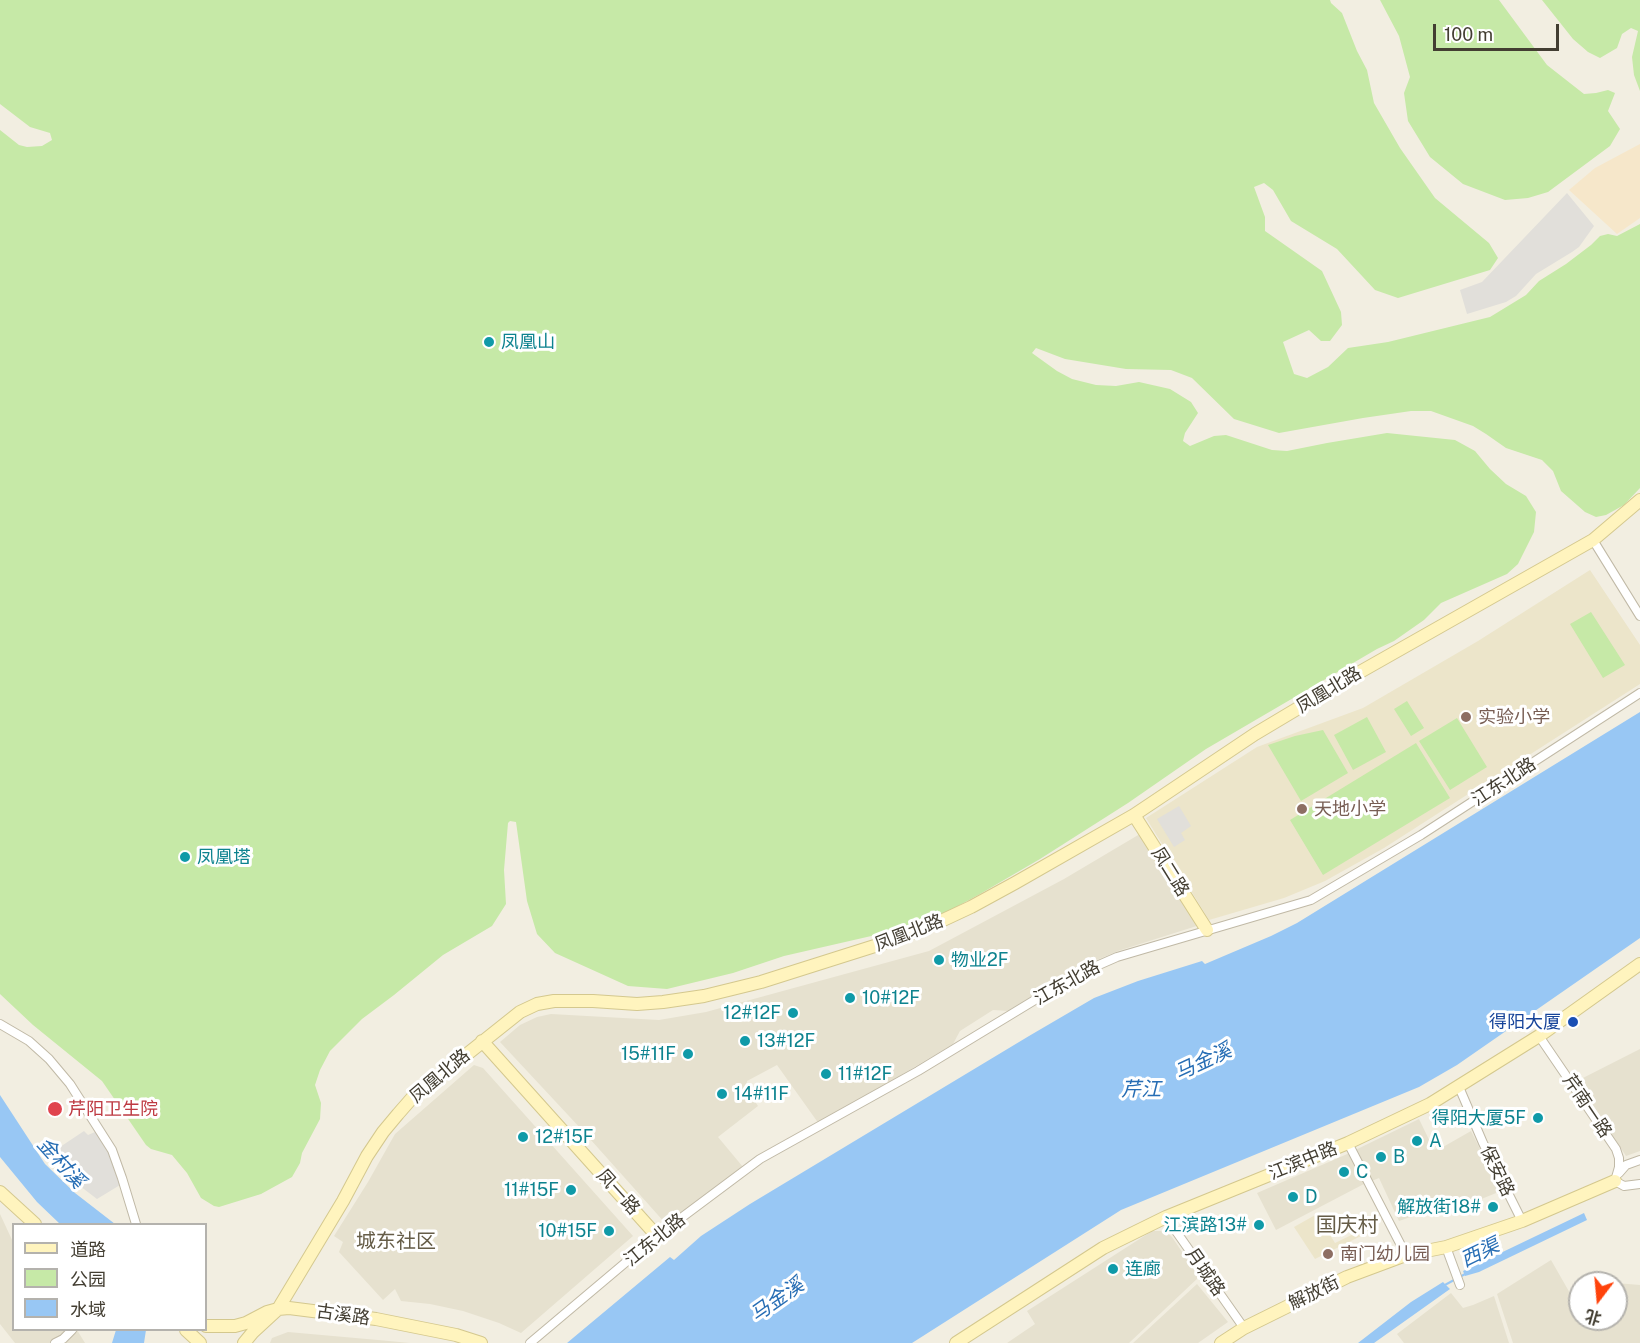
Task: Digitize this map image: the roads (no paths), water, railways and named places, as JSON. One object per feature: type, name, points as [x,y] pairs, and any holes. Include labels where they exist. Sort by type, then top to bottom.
[{"type":"street","name":"凤凰北路","points":[[244,1343],[278,1309],[383,1132],[412,1098],[520,1012],[537,1004],[554,1001],[593,1000],[637,1004],[704,996],[761,982],[924,929],[971,907],[1134,815],[1255,734],[1593,540],[1640,500]]},
{"type":"street","points":[[1593,540],[1640,616]]},
{"type":"street","name":"江东北路","points":[[530,1343],[657,1236],[760,1159],[918,1071],[1077,975],[1117,957],[1311,900],[1421,835],[1640,693]]},
{"type":"street","name":"凤二路","points":[[1134,815],[1207,930]]},
{"type":"street","name":"江滨中路","points":[[956,1343],[1103,1248],[1166,1217],[1348,1143],[1430,1104],[1460,1087],[1638,970]]},
{"type":"street","points":[[0,1024],[29,1041],[49,1059],[70,1084],[112,1150],[136,1223]]},
{"type":"street","name":"芹南一路","points":[[1539,1036],[1616,1149],[1619,1167],[1615,1181]]},
{"type":"street","name":"凤一路","points":[[482,1041],[657,1236]]},
{"type":"street","name":"保安路","points":[[1460,1087],[1483,1143],[1522,1221]]},
{"type":"street","points":[[1348,1143],[1406,1256]]},
{"type":"street","name":"解放街","points":[[1221,1343],[1244,1328],[1347,1277],[1406,1256],[1446,1247],[1522,1221],[1615,1181],[1626,1165],[1640,1160]]},
{"type":"street","points":[[1615,1181],[1624,1186],[1640,1184]]},
{"type":"street","points":[[0,1192],[33,1223]]},
{"type":"street","name":"月城路","points":[[1166,1217],[1244,1328]]},
{"type":"street","points":[[1446,1247],[1460,1285]]},
{"type":"street","name":"古溪路","points":[[207,1326],[246,1323],[267,1312],[289,1308],[376,1319],[456,1335],[481,1343]]},
{"type":"street","points":[[55,1343],[63,1339],[70,1331]]},
{"type":"street","points":[[188,1331],[200,1343]]},
{"type":"water","name":"芹江","points":[[1640,712],[1640,938],[1457,1065],[1419,1087],[1121,1210],[912,1343],[567,1343],[670,1257],[674,1260],[701,1236],[750,1204],[1029,1036],[1094,998],[1138,981],[1202,961],[1205,964],[1297,923]]},
{"type":"water","points":[[0,1095],[45,1164],[75,1193],[114,1223],[59,1223],[37,1202],[0,1157]]},
{"type":"water","points":[[1584,1213],[1587,1220],[1479,1272],[1465,1276],[1463,1271]]},
{"type":"water","points":[[1443,1282],[1450,1289],[1374,1343],[1358,1343],[1411,1302]]},
{"type":"water","points":[[116,1331],[146,1331],[144,1343],[112,1343]]},
{"type":"waterway","name":"西渠","points":[[1443,1286],[1467,1273]]},
{"type":"place","name":"凤凰山","points":[[489,342]]},
{"type":"place","name":"实验小学","points":[[1466,717]]},
{"type":"place","name":"天地小学","points":[[1302,809]]},
{"type":"place","name":"凤凰塔","points":[[185,857]]},
{"type":"place","name":"物业2F","points":[[939,960]]},
{"type":"place","name":"10#12F","points":[[850,998]]},
{"type":"place","name":"12#12F","points":[[793,1013]]},
{"type":"place","name":"得阳大厦","points":[[1573,1022]]},
{"type":"place","name":"13#12F","points":[[745,1041]]},
{"type":"place","name":"15#11F","points":[[688,1054]]},
{"type":"place","name":"11#12F","points":[[826,1074]]},
{"type":"place","name":"14#11F","points":[[722,1094]]},
{"type":"place","name":"芹阳卫生院","points":[[55,1109]]},
{"type":"place","name":"得阳大厦5F","points":[[1538,1118]]},
{"type":"place","name":"12#15F","points":[[523,1137]]},
{"type":"place","name":"A","points":[[1417,1141]]},
{"type":"place","name":"B","points":[[1381,1157]]},
{"type":"place","name":"C","points":[[1344,1172]]},
{"type":"place","name":"11#15F","points":[[571,1190]]},
{"type":"place","name":"D","points":[[1293,1197]]},
{"type":"place","name":"解放街18#","points":[[1493,1207]]},
{"type":"place","name":"江滨路13#","points":[[1259,1225]]},
{"type":"place","name":"10#15F","points":[[609,1231]]},
{"type":"place","name":"南门幼儿园","points":[[1328,1254]]},
{"type":"place","name":"连廊","points":[[1113,1269]]},
{"type":"district","name":"国庆村","points":[[1347,1226]]},
{"type":"district","name":"城东社区","points":[[396,1242]]},
{"type":"water label","name":"马金溪","points":[[1203,1062]]},
{"type":"water label","name":"金村溪","points":[[61,1163]]},
{"type":"water label","name":"马金溪","points":[[777,1300]]}]
